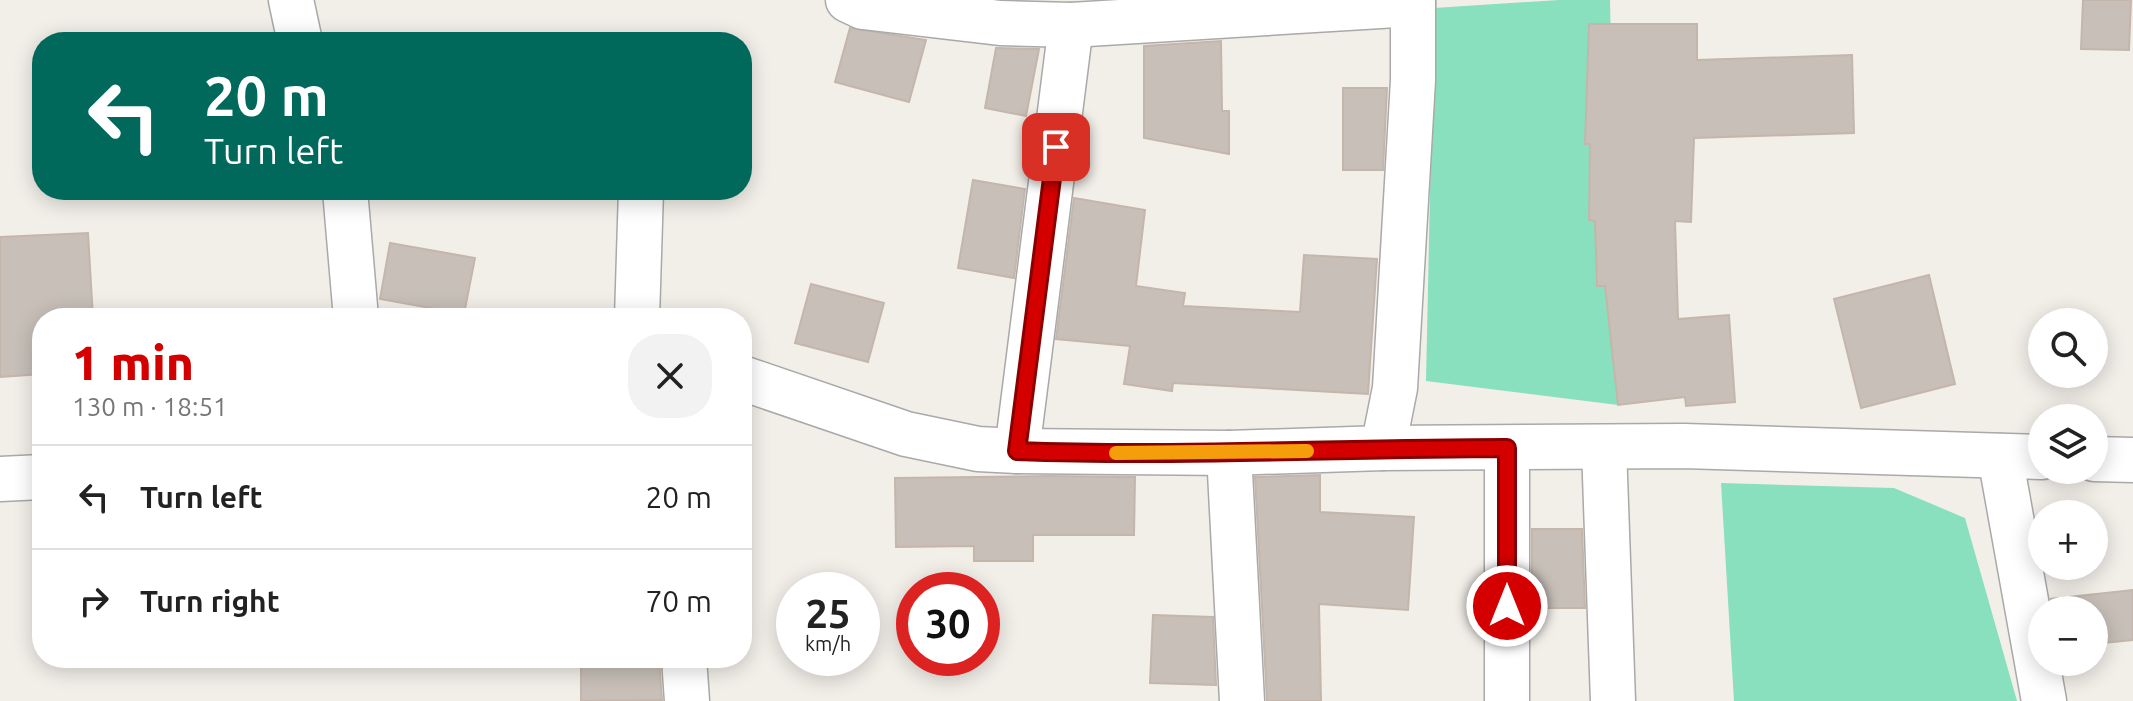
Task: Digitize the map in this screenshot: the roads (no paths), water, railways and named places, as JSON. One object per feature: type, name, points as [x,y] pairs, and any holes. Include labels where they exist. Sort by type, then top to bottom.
[{"type":"street","points":[[291,0],[298,32]]},
{"type":"street","points":[[848,0],[863,7],[1000,23],[1071,25],[1118,11],[1413,2],[1413,80],[1395,388],[1383,448]]},
{"type":"street","points":[[1017,451],[1071,25]]},
{"type":"street","points":[[346,200],[355,308]]},
{"type":"street","points":[[637,308],[641,200]]},
{"type":"street","points":[[752,381],[906,434],[978,449],[1229,453],[1383,448],[1684,446],[2021,456],[2044,701]]},
{"type":"street","points":[[1507,448],[1507,701]]},
{"type":"street","points":[[1604,448],[1613,701]]},
{"type":"street","points":[[1229,453],[1242,701]]},
{"type":"street","points":[[2108,459],[2133,460]]},
{"type":"street","points":[[0,479],[32,477]]},
{"type":"street","points":[[685,668],[687,701]]}]
